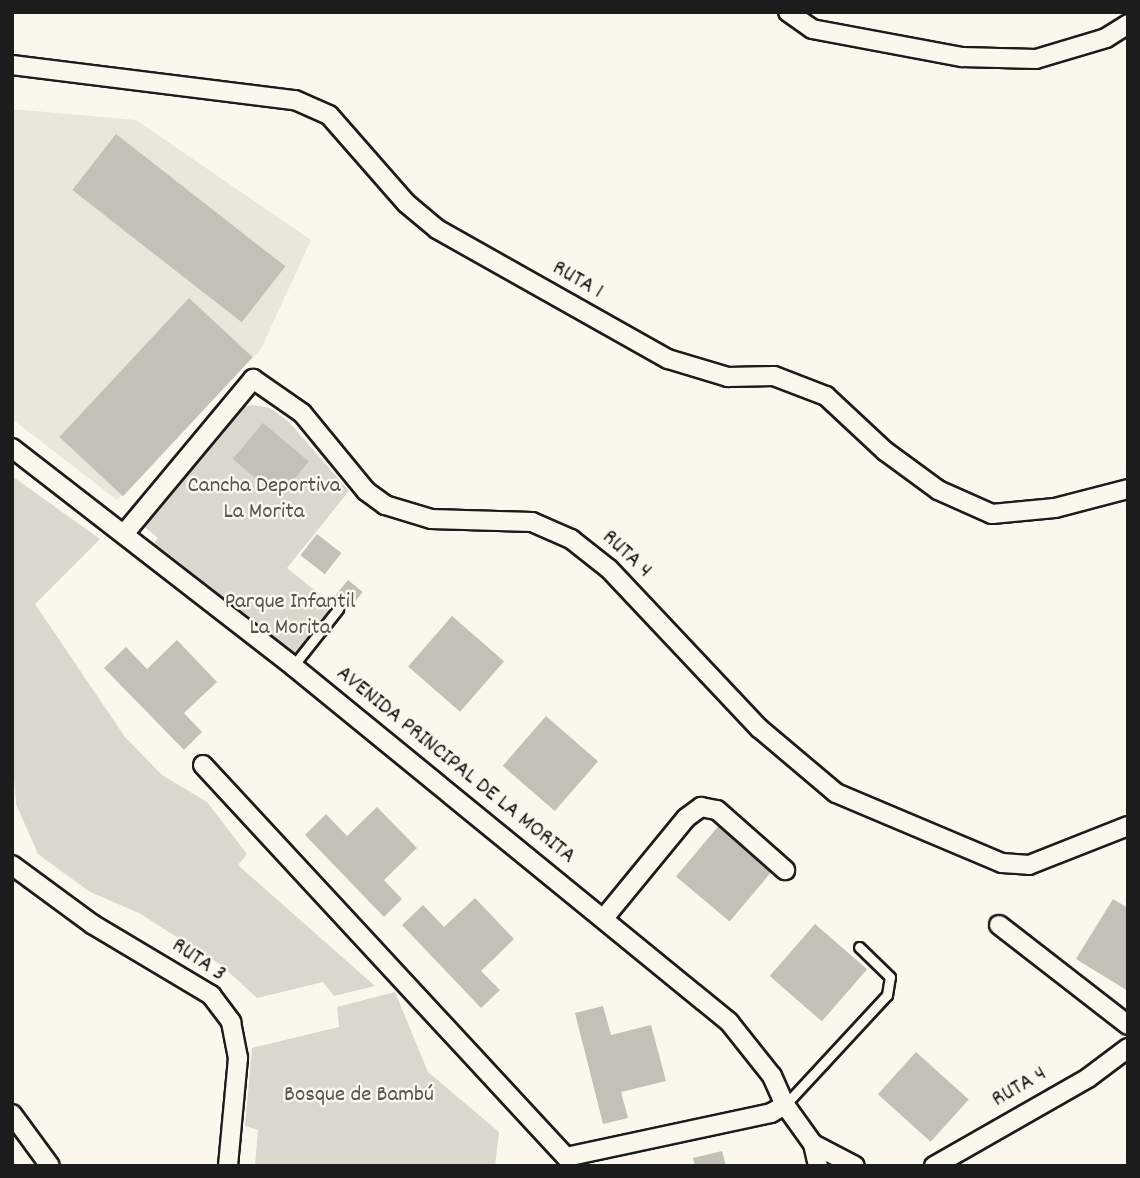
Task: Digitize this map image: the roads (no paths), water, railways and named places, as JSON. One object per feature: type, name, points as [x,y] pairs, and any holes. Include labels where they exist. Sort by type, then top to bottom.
[{"type":"street","points":[[788,12],[812,29],[892,47],[987,58],[1036,59],[1106,38],[1128,24]]},
{"type":"street","name":"RUTA 1","points":[[12,65],[295,100],[328,115],[406,203],[437,229],[668,359],[728,377],[774,376],[826,396],[885,451],[938,490],[992,514],[1055,508],[1128,489]]},
{"type":"street","name":"RUTA 4","points":[[124,534],[253,379],[302,413],[366,491],[385,505],[431,519],[532,522],[571,539],[609,569],[759,728],[836,793],[1002,863],[1028,865],[1128,827]]},
{"type":"street","name":"AVENIDA PRINCIPAL DE LA MORITA","points":[[12,448],[293,666],[729,1022],[772,1076],[785,1105],[813,1144],[818,1166]]},
{"type":"street","points":[[203,765],[567,1161],[771,1113],[785,1105]]},
{"type":"street","points":[[604,918],[685,818],[701,807],[717,810],[785,870]]},
{"type":"street","name":"RUTA 3","points":[[12,865],[92,924],[211,995],[230,1022],[238,1058],[228,1166]]},
{"type":"street","points":[[999,925],[1128,1025]]},
{"type":"street","name":"RUTA 4","points":[[934,1166],[1088,1078],[1128,1048]]},
{"type":"street","points":[[12,1114],[50,1166]]},
{"type":"street","points":[[813,1144],[855,1166]]},
{"type":"lane","points":[[293,666],[338,609]]},
{"type":"lane","points":[[785,1105],[887,995],[890,977],[859,947]]},
{"type":"park label","name":"Cancha Deportiva La Morita","points":[[264,500]]},
{"type":"park label","name":"Parque Infantil La Morita","points":[[290,616]]},
{"type":"park label","name":"Bosque de Bambú","points":[[359,1096]]}]
